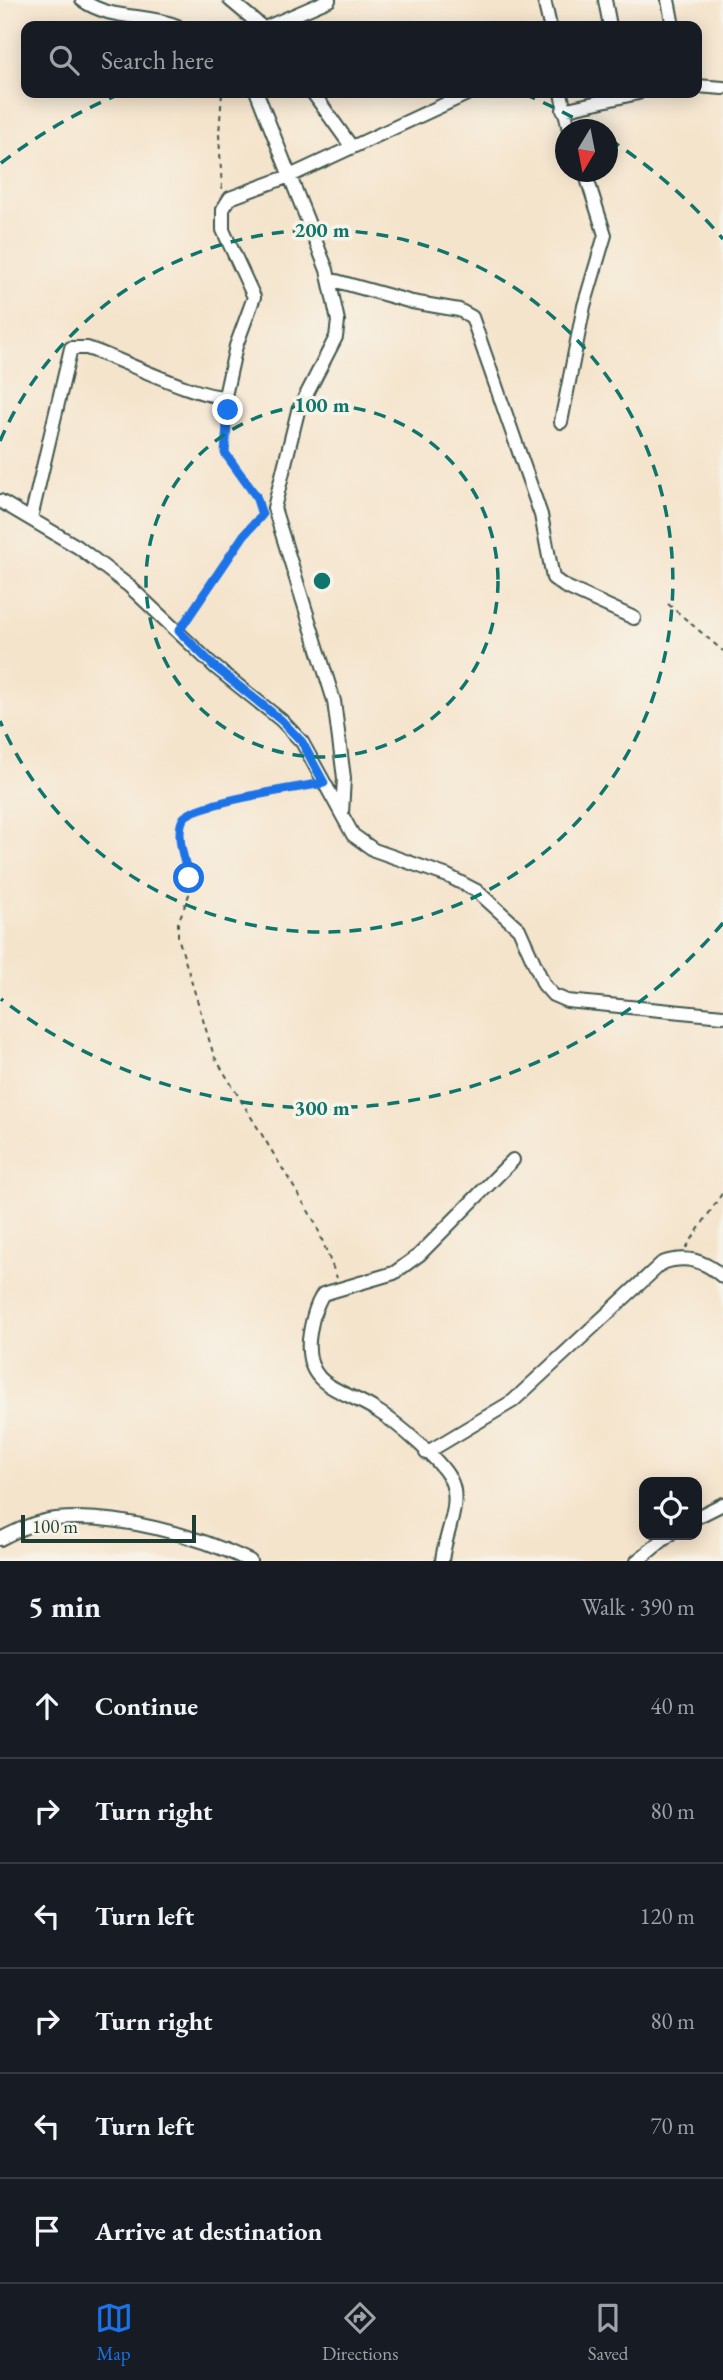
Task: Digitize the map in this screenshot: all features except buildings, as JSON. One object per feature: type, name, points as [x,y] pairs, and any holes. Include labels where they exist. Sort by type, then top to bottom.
[{"type":"street","points":[[82,0],[109,14],[162,21]]},
{"type":"street","points":[[230,0],[255,21]]},
{"type":"street","points":[[281,21],[329,0]]},
{"type":"street","points":[[544,0],[549,21]]},
{"type":"street","points":[[605,0],[609,21]]},
{"type":"street","points":[[668,0],[672,21]]},
{"type":"street","points":[[702,86],[723,88]]},
{"type":"street","points":[[259,98],[292,175],[329,279],[338,331],[298,411],[268,511],[334,701],[344,778],[342,813]]},
{"type":"street","points":[[317,98],[351,146]]},
{"type":"street","points":[[31,518],[71,348],[94,350],[192,390],[216,397],[225,396],[229,388],[233,358],[254,294],[226,238],[223,209],[233,195],[292,175],[458,98]]},
{"type":"street","points":[[562,98],[566,119]]},
{"type":"street","points":[[563,110],[609,98]]},
{"type":"street","points":[[561,422],[580,339],[584,306],[605,235],[588,182]]},
{"type":"street","points":[[329,279],[412,302],[459,310],[472,317],[541,515],[553,578],[560,584],[634,618]]},
{"type":"street","points":[[0,501],[78,547],[129,586],[215,667],[281,720],[302,742],[353,835],[374,850],[448,876],[477,891],[519,929],[544,985],[553,995],[567,1002],[723,1016]]},
{"type":"street","points":[[442,1561],[453,1507],[453,1485],[447,1471],[376,1409],[323,1382],[312,1368],[308,1352],[317,1304],[323,1294],[394,1273],[419,1255],[513,1160]]},
{"type":"street","points":[[426,1453],[513,1401],[662,1263],[679,1257],[698,1260],[723,1277]]},
{"type":"street","points":[[702,1514],[723,1504]]},
{"type":"street","points":[[0,1539],[53,1519],[79,1518],[183,1536],[226,1549],[250,1561]]},
{"type":"street","points":[[637,1561],[663,1540]]},
{"type":"path","points":[[222,98],[219,134],[223,209]]},
{"type":"path","points":[[179,631],[244,535],[268,511],[225,453],[228,410],[225,396]]},
{"type":"path","points":[[668,604],[723,651]]},
{"type":"path","points":[[324,783],[240,797],[224,804],[190,811],[183,820],[181,830],[190,892],[178,923],[185,961],[214,1056],[315,1223],[342,1289]]},
{"type":"path","points":[[679,1257],[723,1192]]},
{"type":"route","points":[[189,878],[182,850],[181,830],[183,820],[190,811],[224,804],[240,797],[324,783],[302,742],[281,720],[215,667],[179,631],[244,535],[262,515],[256,496],[225,453],[228,410]]}]
